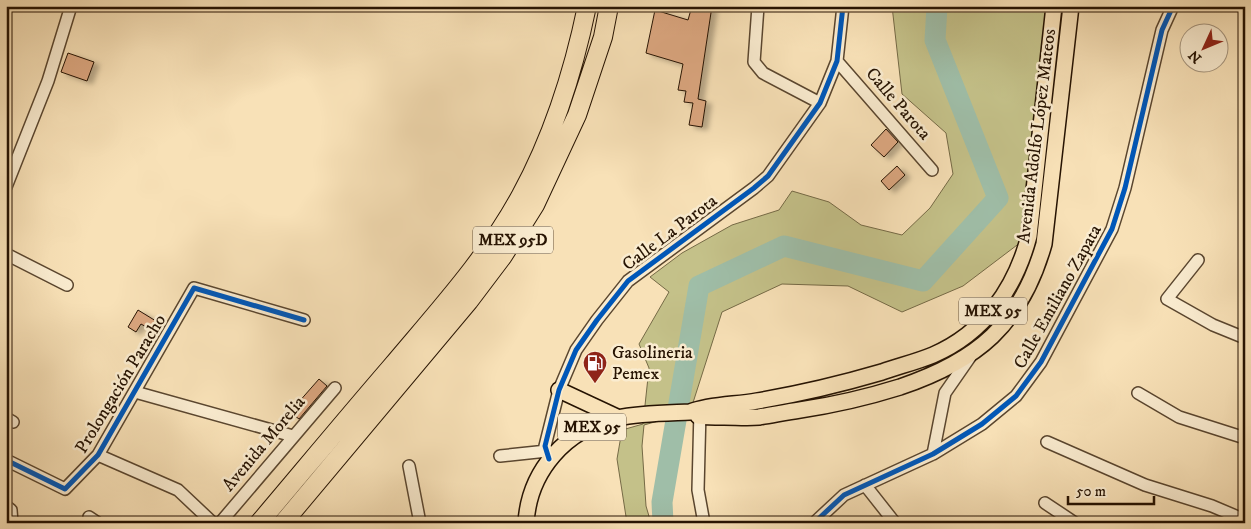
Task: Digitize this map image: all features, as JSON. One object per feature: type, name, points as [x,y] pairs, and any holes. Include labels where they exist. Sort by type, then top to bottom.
[{"type":"highway","name":"MEX 95D","points":[[259,523],[455,292],[489,246],[521,196],[540,156],[558,108],[582,31],[587,6]]},
{"type":"highway","name":"MEX 95D","points":[[283,523],[469,301],[502,256],[535,205],[577,115],[602,37],[609,6]]},
{"type":"main road","name":"Avenida Adolfo López Mateos","points":[[693,412],[816,390],[916,361],[948,348],[988,316],[1014,279],[1023,258],[1029,236],[1054,6]]},
{"type":"main road","name":"Avenida Adolfo López Mateos","points":[[693,412],[758,417],[820,407],[880,393],[924,379],[949,368],[972,353],[997,332],[1017,306],[1034,276],[1045,234],[1071,6]]},
{"type":"main road","points":[[559,390],[619,418]]},
{"type":"main road","name":"MEX 95","points":[[526,523],[527,510],[539,475],[548,455],[560,446],[586,430],[619,418],[693,412]]},
{"type":"street","points":[[6,187],[48,81],[71,6]]},
{"type":"street","points":[[758,6],[754,62],[763,73],[820,103]]},
{"type":"street","name":"Calle La Parota","points":[[548,455],[545,446],[559,390],[576,350],[628,281],[768,176],[820,103],[837,60],[844,6]]},
{"type":"street","name":"Calle Emiliano Zapata","points":[[814,523],[844,495],[933,454],[989,419],[1016,396],[1041,362],[1112,229],[1125,188],[1162,30],[1173,6]]},
{"type":"street","name":"Calle Parota","points":[[837,60],[932,170]]},
{"type":"street","points":[[6,254],[66,285]]},
{"type":"street","points":[[1198,260],[1167,299],[1213,325],[1245,338]]},
{"type":"street","name":"Prolongación Paracho","points":[[6,460],[65,489],[98,455],[136,392],[194,288],[304,320]]},
{"type":"street","points":[[933,454],[945,393],[972,353]]},
{"type":"street","name":"Avenida Morelia","points":[[220,523],[335,388]]},
{"type":"street","points":[[136,392],[293,436]]},
{"type":"street","points":[[1138,394],[1179,417],[1245,438]]},
{"type":"street","points":[[693,412],[698,490],[704,523]]},
{"type":"street","points":[[1047,442],[1145,485],[1212,506],[1245,520]]},
{"type":"street","points":[[98,455],[178,490],[213,523]]},
{"type":"street","points":[[500,456],[548,455]]},
{"type":"street","points":[[409,466],[420,523]]},
{"type":"street","points":[[865,485],[895,523]]},
{"type":"street","points":[[1045,503],[1074,523]]},
{"type":"street","points":[[6,506],[11,510],[12,523]]},
{"type":"shaded area","points":[[892,6],[1054,6],[1029,236],[963,286],[902,312],[848,286],[782,284],[722,312],[690,412],[644,425],[642,446],[646,506],[651,523],[627,523],[617,459],[622,430],[643,424],[649,368],[639,344],[669,292],[650,277],[682,253],[732,225],[779,210],[792,191],[829,202],[861,225],[902,235],[930,208],[953,174],[946,133],[902,94]]},
{"type":"building","points":[[692,6],[712,6],[698,99],[706,101],[702,127],[689,125],[693,103],[684,102],[686,91],[678,90],[683,64],[646,53],[655,10],[688,20]]},
{"type":"building","points":[[68,53],[94,62],[87,81],[61,72]]},
{"type":"building","points":[[886,129],[898,142],[884,157],[871,145]]},
{"type":"building","points":[[897,166],[905,175],[889,190],[881,181]]},
{"type":"building","points":[[138,310],[164,326],[159,334],[141,324],[136,332],[128,327]]},
{"type":"building","points":[[319,379],[327,386],[299,419],[290,412]]},
{"type":"waterway","points":[[663,523],[662,502],[699,286],[784,246],[923,281],[998,198],[935,40],[937,6]]},
{"type":"cycle path","points":[[549,459],[545,446],[559,390],[576,350],[628,281],[768,176],[820,103],[837,61],[843,6]]},
{"type":"cycle path","points":[[814,523],[844,495],[933,454],[982,424],[1016,396],[1041,362],[1112,229],[1125,188],[1162,30],[1173,6]]},
{"type":"cycle path","points":[[6,460],[65,489],[98,455],[194,288],[304,320]]},
{"type":"place","name":"Gasolineria Pemex","points":[[595,384]]}]
